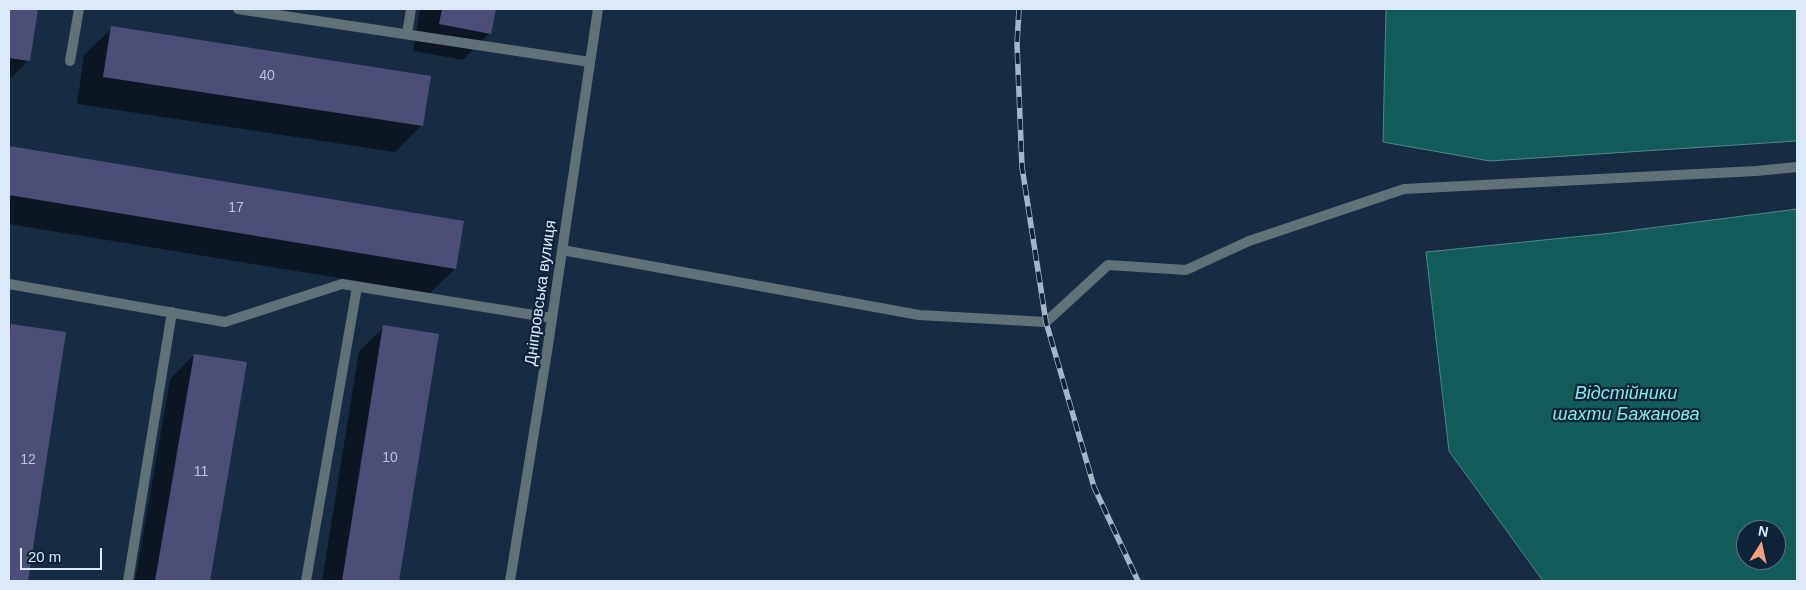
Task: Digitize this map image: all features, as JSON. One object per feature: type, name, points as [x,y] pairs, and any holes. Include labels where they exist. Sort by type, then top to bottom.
[{"type":"street","points":[[70,61],[78,9]]},
{"type":"street","points":[[238,9],[590,62]]},
{"type":"street","points":[[407,34],[412,9]]},
{"type":"street","name":"Дніпровська вулиця","points":[[510,581],[552,318],[598,9]]},
{"type":"street","points":[[562,250],[918,315],[1046,322],[1108,265],[1186,270],[1249,241],[1404,189],[1756,171],[1797,167]]},
{"type":"street","points":[[9,284],[226,322],[342,284],[552,318]]},
{"type":"street","points":[[306,581],[357,287]]},
{"type":"street","points":[[128,581],[172,312]]},
{"type":"water","points":[[1386,9],[1797,9],[1797,141],[1490,161],[1383,142]]},
{"type":"water","name":"Відстійники шахти Бажанова","points":[[1797,209],[1797,581],[1543,581],[1449,451],[1426,252],[1612,233]]},
{"type":"building","points":[[9,9],[38,9],[30,61],[9,58]]},
{"type":"building","points":[[442,9],[496,9],[491,34],[439,24]]},
{"type":"building","points":[[111,26],[431,76],[423,126],[103,77]]},
{"type":"building","points":[[9,146],[464,221],[456,269],[9,195]]},
{"type":"building","points":[[11,324],[66,332],[28,581],[9,581],[9,338]]},
{"type":"building","points":[[383,325],[439,334],[399,581],[342,581]]},
{"type":"building","points":[[194,354],[247,362],[210,581],[155,581]]},
{"type":"railway","points":[[1019,9],[1017,44],[1022,167],[1046,322],[1094,487],[1138,581]]}]
